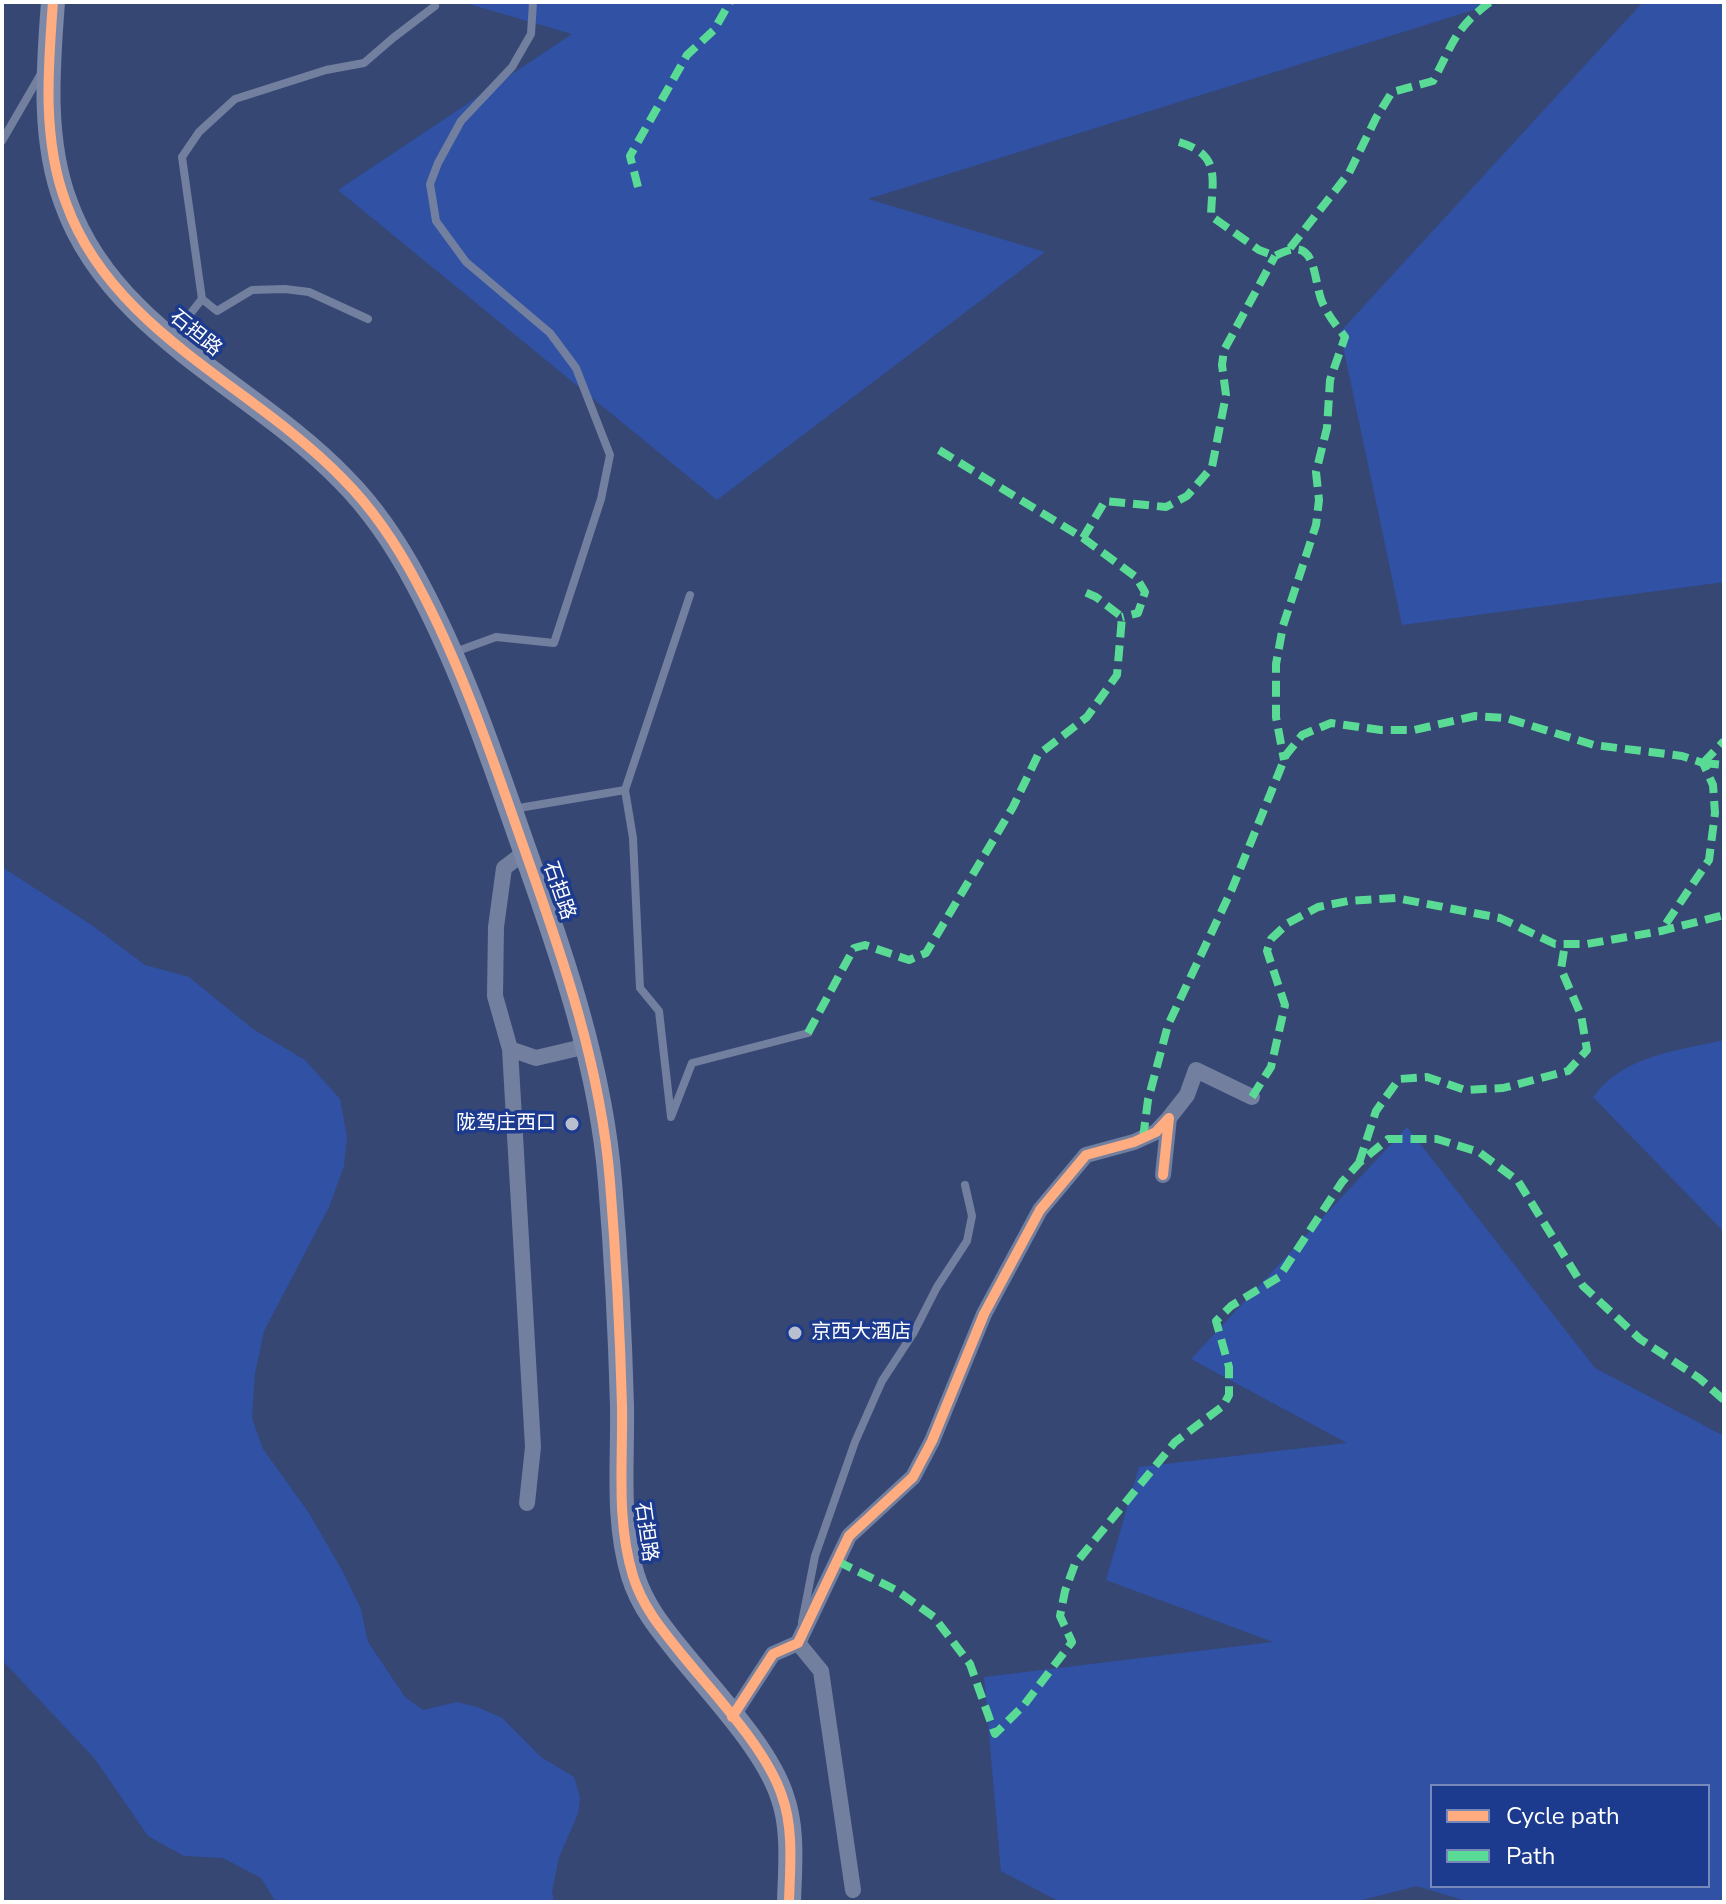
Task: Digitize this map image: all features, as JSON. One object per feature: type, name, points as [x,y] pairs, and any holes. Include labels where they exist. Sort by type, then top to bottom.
[{"type":"main road","name":"石担路","points":[[53,2],[48,63],[53,154],[65,203],[84,244],[105,276],[142,314],[344,479],[381,526],[414,576],[466,684],[546,910],[587,1046],[603,1117],[622,1407],[621,1508],[626,1551],[648,1612],[732,1717],[764,1760],[782,1792],[789,1823],[789,1902]]},
{"type":"street","points":[[525,852],[504,868],[496,927],[495,996],[510,1049],[533,1447],[527,1503]]},
{"type":"street","points":[[510,1049],[536,1058],[587,1046]]},
{"type":"street","points":[[732,1717],[773,1654],[798,1643],[849,1536],[913,1477],[932,1441],[984,1314],[1040,1210],[1086,1155],[1134,1142],[1156,1132],[1187,1095],[1196,1070],[1252,1097]]},
{"type":"street","points":[[1163,1175],[1169,1118]]},
{"type":"street","points":[[798,1643],[821,1671],[853,1890]]},
{"type":"lane","points":[[452,653],[496,637],[554,643],[601,499],[610,455],[576,368],[550,333],[466,262],[436,221],[430,184],[438,163],[461,121],[512,67],[531,34],[533,2]]},
{"type":"lane","points":[[368,319],[309,292],[252,290],[217,311],[202,299],[182,157],[199,132],[235,99],[326,70],[364,63],[435,6]]},
{"type":"lane","points":[[2,141],[48,63]]},
{"type":"lane","points":[[171,338],[202,299]]},
{"type":"lane","points":[[690,595],[625,790],[633,838],[640,988],[659,1011],[671,1117],[692,1063],[808,1033]]},
{"type":"lane","points":[[511,809],[625,790]]},
{"type":"lane","points":[[798,1643],[815,1556],[855,1442],[882,1381],[967,1241],[972,1216],[965,1185]]},
{"type":"shaded area","points":[[462,2],[1499,2],[868,199],[1045,252],[717,500],[338,190],[572,34]]},
{"type":"shaded area","points":[[1643,2],[1724,2],[1724,582],[1402,625],[1340,332]]},
{"type":"shaded area","points":[[2,867],[93,926],[145,965],[189,977],[253,1029],[305,1060],[340,1099],[347,1137],[344,1166],[329,1207],[264,1331],[255,1374],[252,1418],[263,1449],[309,1513],[343,1572],[361,1609],[368,1642],[405,1697],[423,1710],[457,1702],[502,1718],[541,1757],[574,1777],[580,1797],[578,1814],[559,1857],[552,1892],[554,1902],[276,1902],[261,1878],[223,1858],[184,1856],[148,1836],[95,1759],[2,1660]]},
{"type":"shaded area","points":[[1724,1040],[1724,1232],[1593,1097],[1606,1083],[1635,1063]]},
{"type":"shaded area","points":[[1407,1127],[1595,1368],[1724,1436],[1724,1902],[1469,1902],[1417,1886],[1354,1902],[1060,1902],[1001,1871],[984,1677],[1273,1642],[1106,1580],[1139,1467],[1347,1443],[1191,1359]]},
{"type":"marked path","points":[[638,187],[630,156],[687,55],[714,30],[730,2]]},
{"type":"marked path","points":[[1290,248],[1349,173],[1392,92],[1433,81],[1461,29],[1490,2]]},
{"type":"marked path","points":[[1179,142],[1202,154],[1212,170],[1211,216],[1259,250],[1275,256],[1288,250],[1305,253],[1313,267],[1323,304],[1345,337],[1330,380],[1327,428],[1316,472],[1319,500],[1316,525],[1283,626],[1276,664],[1276,717],[1284,760]]},
{"type":"marked path","points":[[939,450],[1083,538],[1105,501],[1166,507],[1187,496],[1212,467],[1226,395],[1222,365],[1224,350],[1275,256]]},
{"type":"marked path","points":[[1083,538],[1136,577],[1145,592],[1138,613],[1122,617]]},
{"type":"marked path","points":[[808,1033],[854,948],[865,945],[909,960],[926,953],[1013,807],[1038,755],[1087,717],[1117,675],[1122,617],[1096,597],[1080,590]]},
{"type":"marked path","points":[[1143,1138],[1148,1100],[1168,1025],[1232,889],[1286,755],[1302,735],[1331,723],[1381,730],[1414,730],[1475,716],[1506,718],[1594,745],[1682,756],[1703,763],[1713,785],[1715,813],[1709,860],[1661,931]]},
{"type":"marked path","points":[[1703,763],[1724,741]]},
{"type":"marked path","points":[[1703,763],[1724,765]]},
{"type":"marked path","points":[[1252,1097],[1271,1067],[1285,1005],[1267,951],[1271,939],[1288,923],[1318,907],[1348,901],[1396,898],[1500,918],[1555,944],[1587,944],[1661,931],[1724,915]]},
{"type":"marked path","points":[[1359,1163],[1376,1111],[1399,1079],[1427,1077],[1465,1090],[1503,1088],[1568,1071],[1587,1050],[1581,1015],[1561,969],[1565,944]]},
{"type":"marked path","points":[[837,1561],[896,1590],[934,1617],[970,1664],[995,1734],[1024,1705],[1072,1642],[1060,1616],[1075,1564],[1175,1442],[1223,1406],[1229,1395],[1229,1367],[1216,1321],[1231,1306],[1279,1277],[1342,1182],[1388,1139],[1437,1139],[1479,1152],[1518,1181],[1583,1286],[1640,1339],[1699,1378],[1724,1400]]},
{"type":"cycle path","points":[[53,2],[49,78],[53,154],[66,203],[87,248],[116,287],[150,322],[307,446],[364,502],[393,542],[434,615],[476,715],[566,973],[598,1097],[610,1182],[616,1266],[622,1406],[622,1513],[633,1576],[654,1619],[753,1742],[775,1778],[788,1822],[789,1902]]},
{"type":"cycle path","points":[[732,1717],[773,1654],[798,1643],[849,1536],[913,1477],[932,1441],[984,1314],[1040,1210],[1086,1155],[1134,1142],[1156,1132],[1169,1118],[1163,1175]]},
{"type":"place","name":"陇驾庄西口","points":[[572,1124]]},
{"type":"place","name":"京西大酒店","points":[[795,1333]]}]
